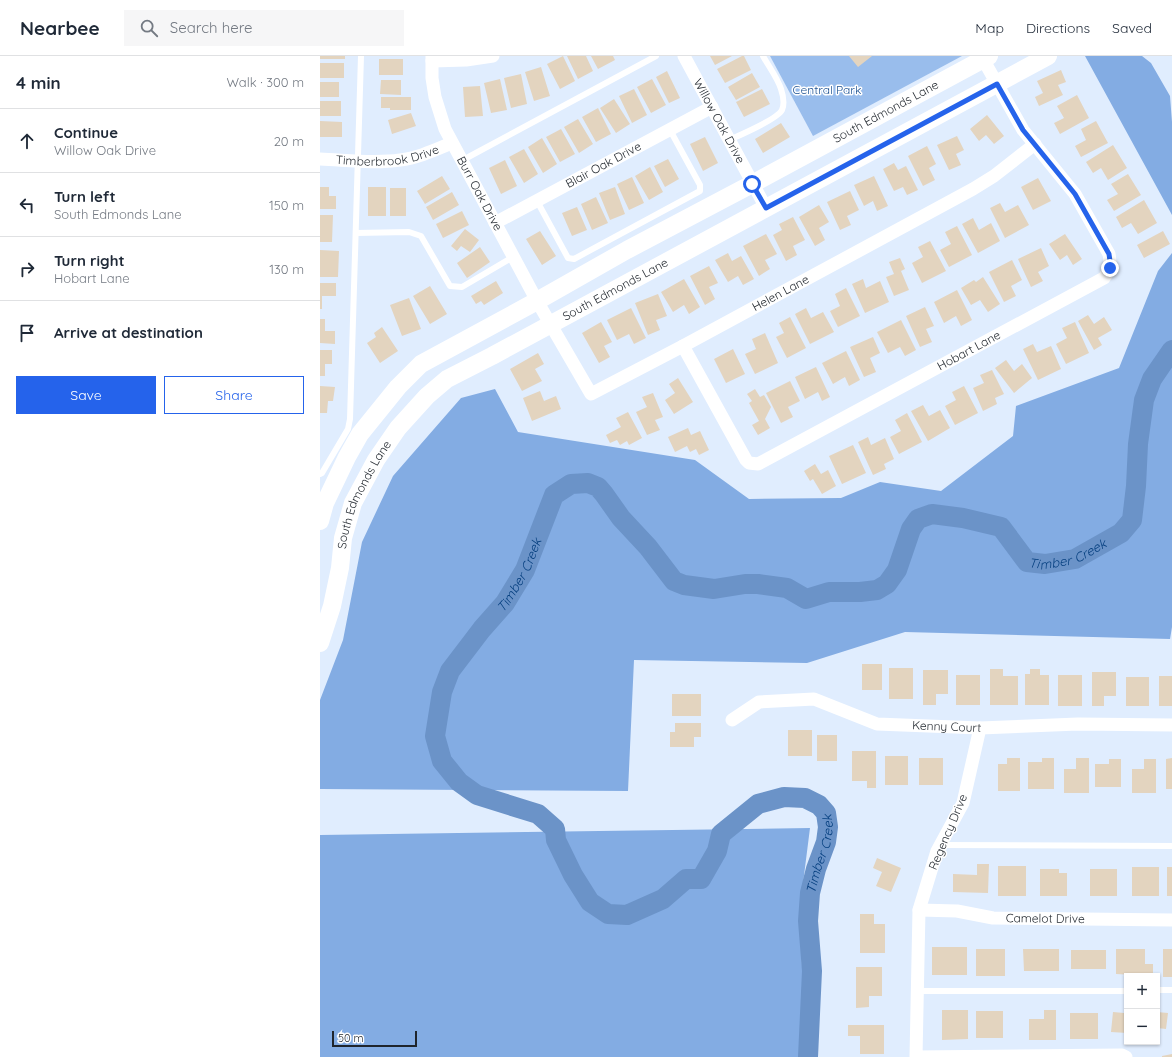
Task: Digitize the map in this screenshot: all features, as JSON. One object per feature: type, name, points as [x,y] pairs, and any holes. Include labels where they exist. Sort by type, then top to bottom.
[{"type":"main road","name":"South Edmonds Lane","points":[[320,643],[332,606],[340,568],[344,538],[353,503],[376,460],[398,428],[427,396],[447,379],[1048,56]]},
{"type":"main road","name":"South Edmonds Lane","points":[[320,521],[325,503],[360,434],[398,386],[421,364],[627,250],[752,184],[984,57]]},
{"type":"street","points":[[432,59],[466,60],[493,56]]},
{"type":"street","name":"Willow Oak Drive","points":[[684,56],[766,208]]},
{"type":"street","points":[[984,57],[997,84]]},
{"type":"street","name":"Burr Oak Drive","points":[[432,59],[435,97],[441,118],[452,143],[537,301],[551,324]]},
{"type":"street","name":"Hobart Lane","points":[[683,346],[746,460],[749,463],[758,464],[1104,278],[1110,268],[1109,254],[1075,194],[1023,130],[997,84]]},
{"type":"street","name":"Blair Oak Drive","points":[[495,224],[712,107]]},
{"type":"street","name":"Timberbrook Drive","points":[[320,159],[358,161],[400,160],[424,155],[452,143]]},
{"type":"street","name":"Helen Lane","points":[[551,324],[591,394],[683,346],[973,189],[994,176],[1035,144]]},
{"type":"street","name":"Kenny Court","points":[[732,720],[759,702],[814,698],[877,724],[980,728],[1078,724],[1172,725]]},
{"type":"street","name":"Regency Drive","points":[[916,1057],[919,910],[937,851],[962,803],[980,728]]},
{"type":"street","name":"Camelot Drive","points":[[919,910],[957,911],[993,918],[1172,920]]},
{"type":"street","points":[[916,1057],[1122,1055],[1126,1057]]},
{"type":"lane","points":[[320,474],[348,429],[350,419],[361,56]]},
{"type":"lane","points":[[461,161],[656,56]]},
{"type":"lane","points":[[729,140],[771,120],[780,114],[784,100],[780,86],[764,56]]},
{"type":"lane","points":[[537,201],[568,258],[574,259],[700,191],[700,185],[670,130]]},
{"type":"lane","points":[[356,233],[409,232],[421,236],[450,286],[462,287],[513,257]]},
{"type":"lane","points":[[940,845],[1172,846]]},
{"type":"lane","points":[[1160,990],[1172,990]]},
{"type":"lane","points":[[917,991],[1124,991]]},
{"type":"green space","name":"Central Park","points":[[770,56],[962,56],[813,136]]},
{"type":"shaded area","points":[[1085,56],[1142,56],[1151,63],[1170,96],[1172,122],[1172,215]]},
{"type":"shaded area","points":[[1172,253],[1172,627],[1170,639],[905,632],[807,663],[634,660],[628,791],[320,789],[320,700],[343,640],[362,542],[393,476],[461,398],[495,389],[518,432],[695,460],[749,499],[841,498],[880,482],[941,491],[1013,436],[1016,406],[1119,368],[1158,271]]},
{"type":"shaded area","points":[[810,828],[800,907],[803,997],[800,1057],[320,1057],[320,835]]},
{"type":"building","points":[[320,56],[345,56],[345,59],[320,59]]},
{"type":"building","points":[[563,56],[575,81],[560,89],[547,64]]},
{"type":"building","points":[[567,56],[586,56],[593,71],[578,79]]},
{"type":"building","points":[[591,56],[613,56],[615,60],[598,69]]},
{"type":"building","points":[[710,56],[732,56],[715,65]]},
{"type":"building","points":[[744,56],[751,70],[725,83],[717,69]]},
{"type":"building","points":[[849,56],[872,56],[858,67]]},
{"type":"building","points":[[379,59],[403,59],[403,75],[379,75]]},
{"type":"building","points":[[320,63],[344,63],[344,78],[320,78]]},
{"type":"building","points":[[541,67],[550,96],[534,101],[525,72]]},
{"type":"building","points":[[1061,70],[1066,82],[1058,85],[1063,95],[1039,106],[1035,97],[1043,93],[1037,81]]},
{"type":"building","points":[[667,71],[680,98],[669,103],[656,77]]},
{"type":"building","points":[[752,73],[760,87],[736,100],[728,87]]},
{"type":"building","points":[[521,74],[527,104],[511,108],[504,78]]},
{"type":"building","points":[[500,79],[507,110],[491,113],[484,83]]},
{"type":"building","points":[[652,79],[666,105],[651,113],[637,87]]},
{"type":"building","points":[[381,80],[401,80],[401,95],[380,94]]},
{"type":"building","points":[[320,82],[339,82],[339,97],[320,97]]},
{"type":"building","points":[[480,86],[483,116],[465,117],[463,87]]},
{"type":"building","points":[[634,89],[647,115],[632,123],[619,96]]},
{"type":"building","points":[[762,89],[770,104],[744,117],[736,102]]},
{"type":"building","points":[[1077,95],[1089,118],[1060,134],[1054,123],[1064,118],[1057,106]]},
{"type":"building","points":[[381,97],[411,97],[411,110],[390,110],[390,108],[381,108]]},
{"type":"building","points":[[614,99],[630,124],[616,133],[600,108]]},
{"type":"building","points":[[320,101],[341,101],[341,116],[320,116]]},
{"type":"building","points":[[598,108],[611,134],[596,142],[582,117]]},
{"type":"building","points":[[411,113],[416,126],[392,134],[388,120]]},
{"type":"building","points":[[987,115],[1004,136],[994,144],[986,135],[979,141],[970,129]]},
{"type":"building","points":[[578,119],[593,144],[579,153],[564,127]]},
{"type":"building","points":[[320,121],[342,122],[342,137],[320,137]]},
{"type":"building","points":[[1096,121],[1108,143],[1081,157],[1075,146],[1086,140],[1081,129]]},
{"type":"building","points":[[781,123],[790,137],[763,153],[755,139]]},
{"type":"building","points":[[561,129],[575,154],[560,162],[546,137]]},
{"type":"building","points":[[957,136],[964,150],[956,154],[961,165],[949,170],[937,145]]},
{"type":"building","points":[[705,137],[718,163],[703,171],[690,144]]},
{"type":"building","points":[[542,138],[557,164],[543,173],[528,147]]},
{"type":"building","points":[[1113,145],[1127,168],[1108,180],[1101,168],[1093,173],[1086,162]]},
{"type":"building","points":[[927,146],[936,164],[929,168],[935,180],[923,186],[908,156]]},
{"type":"building","points":[[524,149],[538,174],[524,183],[509,157]]},
{"type":"building","points":[[668,159],[679,179],[665,187],[654,166]]},
{"type":"building","points":[[505,160],[517,186],[501,194],[489,168]]},
{"type":"building","points":[[894,163],[898,170],[906,166],[918,190],[907,195],[903,187],[894,191],[883,169]]},
{"type":"building","points":[[650,167],[663,192],[649,200],[635,176]]},
{"type":"building","points":[[1128,174],[1141,195],[1114,211],[1107,200],[1118,194],[1111,184]]},
{"type":"building","points":[[442,176],[450,189],[425,204],[417,191]]},
{"type":"building","points":[[874,176],[888,206],[877,211],[873,201],[864,206],[854,185]]},
{"type":"building","points":[[632,177],[644,203],[629,210],[617,184]]},
{"type":"building","points":[[1038,178],[1051,201],[1033,210],[1021,187]]},
{"type":"building","points":[[320,187],[329,187],[329,196],[336,196],[336,209],[320,209]]},
{"type":"building","points":[[368,187],[386,187],[386,216],[368,216]]},
{"type":"building","points":[[615,187],[625,214],[610,220],[599,193]]},
{"type":"building","points":[[390,188],[406,188],[406,216],[390,216]]},
{"type":"building","points":[[850,191],[859,210],[847,216],[851,225],[840,230],[827,202]]},
{"type":"building","points":[[452,192],[459,205],[433,220],[426,207]]},
{"type":"building","points":[[596,197],[608,223],[592,230],[581,204]]},
{"type":"building","points":[[1144,200],[1157,223],[1138,234],[1131,223],[1122,228],[1116,217]]},
{"type":"building","points":[[1000,203],[1005,212],[1018,205],[1029,225],[1005,238],[990,208]]},
{"type":"building","points":[[819,205],[829,222],[819,228],[825,240],[815,246],[799,217]]},
{"type":"building","points":[[577,207],[587,230],[572,236],[562,213]]},
{"type":"building","points":[[462,211],[469,225],[443,238],[436,224]]},
{"type":"building","points":[[320,215],[333,215],[332,242],[320,242]]},
{"type":"building","points":[[793,217],[805,240],[793,246],[797,255],[786,261],[773,235],[782,230],[779,224]]},
{"type":"building","points":[[973,218],[979,230],[991,223],[1000,241],[978,253],[962,224]]},
{"type":"building","points":[[957,226],[972,255],[949,267],[940,250],[951,244],[945,232]]},
{"type":"building","points":[[465,229],[479,240],[470,252],[461,246],[457,251],[451,246]]},
{"type":"building","points":[[540,231],[556,256],[542,265],[526,239]]},
{"type":"building","points":[[1163,231],[1170,244],[1144,258],[1137,245]]},
{"type":"building","points":[[766,234],[777,254],[765,260],[770,269],[759,276],[743,246]]},
{"type":"building","points":[[1065,234],[1082,259],[1073,265],[1067,255],[1060,260],[1049,244]]},
{"type":"building","points":[[930,241],[946,271],[922,283],[912,263],[923,257],[918,247]]},
{"type":"building","points":[[480,247],[490,262],[467,278],[457,263]]},
{"type":"building","points":[[1041,248],[1049,266],[1038,272],[1043,281],[1031,287],[1018,259]]},
{"type":"building","points":[[320,250],[339,251],[338,277],[320,277]]},
{"type":"building","points":[[728,253],[732,261],[741,256],[754,279],[743,285],[738,276],[728,282],[715,260]]},
{"type":"building","points":[[900,258],[905,269],[901,271],[909,290],[894,296],[886,277],[894,274],[889,262]]},
{"type":"building","points":[[1012,260],[1022,280],[1011,286],[1016,296],[1004,302],[989,272]]},
{"type":"building","points":[[709,266],[718,283],[709,287],[715,299],[705,305],[690,276]]},
{"type":"building","points":[[983,277],[1000,304],[988,312],[980,300],[971,305],[961,288],[974,280],[976,282]]},
{"type":"building","points":[[684,279],[700,307],[689,314],[684,305],[673,312],[661,292]]},
{"type":"building","points":[[863,279],[866,288],[880,281],[889,302],[865,313],[852,284]]},
{"type":"building","points":[[496,281],[503,293],[484,305],[481,301],[476,304],[471,296]]},
{"type":"building","points":[[320,283],[336,283],[336,296],[322,296],[322,309],[320,309]]},
{"type":"building","points":[[430,286],[447,314],[430,324],[413,296]]},
{"type":"building","points":[[846,288],[860,316],[838,327],[830,311],[840,306],[835,294]]},
{"type":"building","points":[[957,290],[972,320],[961,326],[956,316],[944,323],[934,302]]},
{"type":"building","points":[[658,294],[667,316],[656,320],[660,330],[648,335],[635,303]]},
{"type":"building","points":[[409,298],[421,329],[402,336],[390,305]]},
{"type":"building","points":[[925,307],[934,326],[926,329],[932,342],[920,347],[906,316]]},
{"type":"building","points":[[631,308],[646,338],[634,344],[629,334],[617,340],[607,320]]},
{"type":"building","points":[[806,308],[811,318],[823,312],[834,332],[810,344],[795,314]]},
{"type":"building","points":[[1088,315],[1094,324],[1104,317],[1112,330],[1098,338],[1102,345],[1094,350],[1078,321]]},
{"type":"building","points":[[790,317],[806,348],[787,358],[776,337],[784,333],[779,323]]},
{"type":"building","points":[[320,319],[325,319],[325,331],[335,331],[335,344],[320,343]]},
{"type":"building","points":[[901,320],[916,350],[905,356],[900,347],[888,353],[877,332]]},
{"type":"building","points":[[601,322],[612,342],[604,346],[610,357],[599,363],[582,333]]},
{"type":"building","points":[[1075,322],[1089,353],[1066,364],[1056,344],[1067,338],[1062,328]]},
{"type":"building","points":[[382,327],[398,351],[380,363],[367,343],[376,337],[374,333]]},
{"type":"building","points":[[765,333],[778,363],[755,374],[745,354],[756,349],[752,339]]},
{"type":"building","points":[[873,337],[880,353],[870,358],[876,372],[864,377],[850,347]]},
{"type":"building","points":[[1033,344],[1037,352],[1051,346],[1061,369],[1038,380],[1023,349]]},
{"type":"building","points":[[733,349],[745,374],[726,383],[714,359]]},
{"type":"building","points":[[320,350],[332,350],[332,364],[325,364],[325,376],[320,376]]},
{"type":"building","points":[[846,351],[860,380],[849,386],[845,377],[833,384],[822,363]]},
{"type":"building","points":[[538,353],[544,364],[535,369],[542,381],[522,391],[510,369]]},
{"type":"building","points":[[1006,360],[1014,371],[1022,364],[1032,378],[1014,393],[995,368]]},
{"type":"building","points":[[816,367],[830,397],[822,401],[818,392],[805,399],[795,377]]},
{"type":"building","points":[[992,370],[1004,394],[995,398],[997,404],[983,411],[973,388],[984,383],[980,375]]},
{"type":"building","points":[[678,378],[693,402],[674,414],[665,400],[675,393],[669,384]]},
{"type":"building","points":[[790,381],[800,401],[788,407],[793,417],[781,423],[766,393]]},
{"type":"building","points":[[320,386],[335,387],[333,401],[328,401],[327,413],[320,413]]},
{"type":"building","points":[[964,386],[978,413],[955,425],[945,406],[956,400],[952,392]]},
{"type":"building","points":[[755,389],[760,397],[764,395],[771,407],[765,419],[770,428],[758,435],[752,425],[759,421],[749,403],[752,401],[747,394]]},
{"type":"building","points":[[540,391],[544,401],[556,396],[561,409],[532,421],[523,398]]},
{"type":"building","points":[[653,393],[663,417],[655,420],[660,430],[647,435],[636,412],[647,407],[642,397]]},
{"type":"building","points":[[923,405],[929,416],[940,410],[950,428],[928,441],[911,411]]},
{"type":"building","points":[[628,412],[642,438],[629,445],[627,441],[620,445],[617,440],[610,443],[606,435],[621,427],[616,418]]},
{"type":"building","points":[[907,413],[922,442],[899,454],[890,437],[901,431],[895,420]]},
{"type":"building","points":[[688,428],[691,435],[700,431],[709,450],[699,455],[696,449],[690,452],[687,446],[675,452],[668,437]]},
{"type":"building","points":[[868,437],[871,445],[885,438],[894,459],[884,464],[886,469],[873,475],[858,442]]},
{"type":"building","points":[[853,445],[866,473],[842,484],[829,456]]},
{"type":"building","points":[[815,464],[821,474],[828,470],[836,486],[822,494],[813,479],[810,481],[804,471]]},
{"type":"building","points":[[862,664],[882,664],[882,690],[862,690]]},
{"type":"building","points":[[889,668],[913,668],[913,699],[889,699]]},
{"type":"building","points":[[990,669],[1003,669],[1003,676],[1018,676],[1018,705],[990,705]]},
{"type":"building","points":[[1030,669],[1040,669],[1040,675],[1049,675],[1049,705],[1025,705],[1025,674],[1030,674]]},
{"type":"building","points":[[923,670],[948,670],[948,694],[936,694],[936,705],[923,705]]},
{"type":"building","points":[[1092,672],[1116,672],[1116,696],[1104,696],[1104,706],[1092,706]]},
{"type":"building","points":[[956,675],[980,675],[980,705],[956,705]]},
{"type":"building","points":[[1058,675],[1082,675],[1082,706],[1058,706]]},
{"type":"building","points":[[1159,676],[1172,676],[1172,706],[1159,706]]},
{"type":"building","points":[[1126,677],[1149,677],[1149,706],[1126,706]]},
{"type":"building","points":[[672,694],[701,694],[701,716],[672,716]]},
{"type":"building","points":[[675,723],[701,723],[701,737],[694,737],[694,747],[670,747],[670,732],[675,732]]},
{"type":"building","points":[[788,730],[812,730],[812,756],[788,756]]},
{"type":"building","points":[[817,735],[837,735],[837,761],[817,761]]},
{"type":"building","points":[[852,751],[876,751],[876,788],[867,788],[867,781],[852,781]]},
{"type":"building","points":[[885,756],[908,756],[908,785],[885,785]]},
{"type":"building","points":[[919,758],[943,758],[943,785],[919,785]]},
{"type":"building","points":[[1007,758],[1020,758],[1020,791],[998,791],[998,764],[1007,764]]},
{"type":"building","points":[[1042,758],[1054,758],[1054,789],[1028,789],[1028,762],[1042,762]]},
{"type":"building","points":[[1076,758],[1089,758],[1089,793],[1064,793],[1064,769],[1076,769]]},
{"type":"building","points":[[1172,758],[1172,789],[1166,789],[1166,759]]},
{"type":"building","points":[[1109,759],[1121,759],[1121,787],[1095,787],[1095,764],[1109,764]]},
{"type":"building","points":[[1144,759],[1156,759],[1156,793],[1132,793],[1132,769],[1144,769]]},
{"type":"building","points":[[877,858],[901,868],[891,892],[876,886],[882,872],[873,868]]},
{"type":"building","points":[[977,864],[989,864],[988,893],[953,892],[953,874],[977,875]]},
{"type":"building","points":[[998,866],[1026,866],[1026,896],[998,896]]},
{"type":"building","points":[[1132,867],[1159,867],[1159,896],[1132,896]]},
{"type":"building","points":[[1167,867],[1172,867],[1172,896],[1167,896]]},
{"type":"building","points":[[1040,869],[1059,869],[1059,873],[1067,873],[1067,896],[1040,896]]},
{"type":"building","points":[[1090,869],[1117,869],[1117,896],[1090,896]]},
{"type":"building","points":[[860,914],[874,914],[874,924],[885,924],[885,953],[860,953]]},
{"type":"building","points":[[932,947],[967,947],[967,975],[932,975]]},
{"type":"building","points":[[976,949],[1005,949],[1005,976],[976,976]]},
{"type":"building","points":[[1023,949],[1059,949],[1059,971],[1024,971]]},
{"type":"building","points":[[1116,949],[1145,949],[1145,964],[1153,964],[1153,973],[1116,974]]},
{"type":"building","points":[[1163,949],[1172,949],[1172,977],[1163,977]]},
{"type":"building","points":[[1071,950],[1106,950],[1106,969],[1071,969]]},
{"type":"building","points":[[856,967],[882,967],[882,996],[869,996],[869,1007],[856,1008]]},
{"type":"building","points":[[942,1010],[968,1010],[968,1039],[942,1040]]},
{"type":"building","points":[[1044,1010],[1056,1010],[1056,1040],[1029,1040],[1029,1019],[1044,1019]]},
{"type":"building","points":[[976,1011],[1003,1011],[1003,1038],[976,1038]]},
{"type":"building","points":[[1113,1012],[1124,1013],[1124,1033],[1111,1032]]},
{"type":"building","points":[[1160,1012],[1168,1013],[1166,1029],[1160,1028]]},
{"type":"building","points":[[1070,1013],[1098,1013],[1098,1039],[1070,1039]]},
{"type":"building","points":[[848,1025],[884,1025],[884,1054],[860,1054],[860,1036],[848,1036]]},
{"type":"building","points":[[1172,1054],[1172,1057],[1162,1057],[1162,1056]]},
{"type":"waterway","name":"Timber Creek","points":[[808,1057],[812,971],[808,921],[810,893],[816,869],[826,842],[828,827],[826,813],[819,805],[805,798],[784,797],[758,804],[721,834],[717,851],[701,879],[686,879],[663,899],[627,915],[608,914],[590,902],[573,875],[556,840],[555,829],[538,814],[477,795],[459,782],[442,761],[435,736],[442,692],[450,671],[482,629],[505,603],[525,570],[554,495],[571,484],[588,483],[598,487],[621,518],[648,547],[674,581],[684,585],[714,589],[745,584],[758,584],[787,588],[806,599],[829,592],[860,592],[877,590],[887,584],[897,570],[911,529],[918,519],[932,514],[963,518],[1001,527],[1027,562],[1045,564],[1075,559],[1121,533],[1132,520],[1136,486],[1138,444],[1144,400],[1152,379],[1172,350]]},
{"type":"route","points":[[752,184],[766,208],[997,84],[1023,130],[1065,180],[1084,208],[1109,254],[1110,268]]}]
